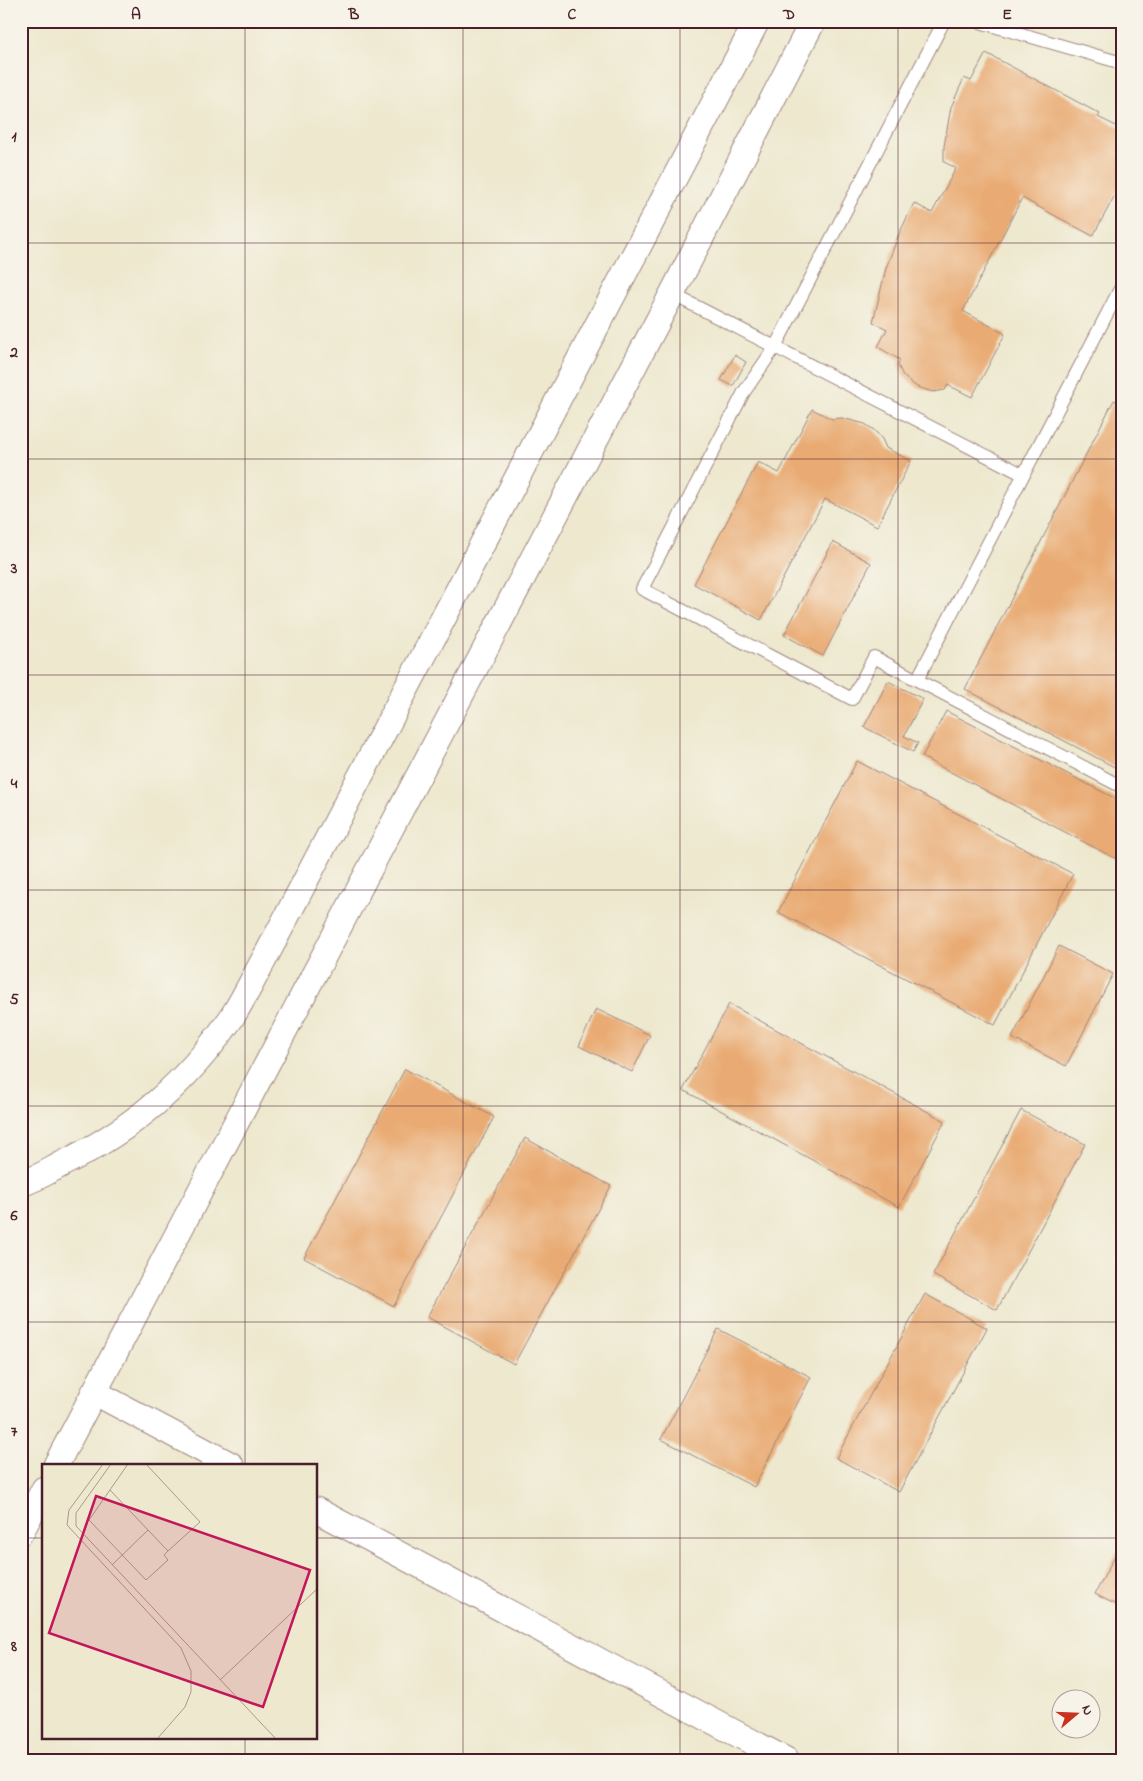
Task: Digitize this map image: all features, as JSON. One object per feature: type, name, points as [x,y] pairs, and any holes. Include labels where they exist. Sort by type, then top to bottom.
[{"type":"street","points":[[21,1184],[86,1153],[130,1125],[169,1092],[203,1056],[231,1018],[295,901],[757,21]]},
{"type":"street","points":[[57,1464],[672,294],[813,21]]},
{"type":"street","points":[[94,1392],[229,1464]]},
{"type":"street","points":[[21,1532],[42,1493]]},
{"type":"street","points":[[318,1511],[786,1760]]},
{"type":"lane","points":[[944,21],[775,347],[744,392],[642,589],[852,699],[874,657],[1122,787]]},
{"type":"lane","points":[[976,21],[1122,63]]},
{"type":"lane","points":[[917,680],[1122,285]]},
{"type":"lane","points":[[672,294],[1024,475]]},
{"type":"building","points":[[986,53],[1100,114],[1098,117],[1122,129],[1122,182],[1093,236],[1022,198],[963,311],[1005,334],[972,397],[948,385],[945,390],[933,392],[917,387],[909,381],[903,376],[898,365],[900,360],[878,347],[887,329],[873,322],[886,268],[899,234],[914,203],[932,213],[956,168],[944,162],[944,146],[951,107],[964,78],[971,81]]},
{"type":"building","points":[[735,355],[746,362],[733,386],[721,380]]},
{"type":"building","points":[[1114,400],[1122,403],[1122,771],[965,689]]},
{"type":"building","points":[[812,409],[832,419],[842,418],[865,424],[882,439],[886,448],[911,461],[877,526],[825,499],[761,620],[694,584],[758,462],[779,473]]},
{"type":"building","points":[[833,542],[871,563],[823,656],[784,635]]},
{"type":"building","points":[[888,681],[923,699],[904,736],[918,743],[913,752],[864,727]]},
{"type":"building","points":[[946,711],[1122,802],[1122,862],[922,757]]},
{"type":"building","points":[[857,761],[1073,874],[995,1025],[778,912]]},
{"type":"building","points":[[1059,946],[1113,974],[1066,1066],[1012,1038]]},
{"type":"building","points":[[729,1004],[945,1121],[899,1207],[683,1090]]},
{"type":"building","points":[[596,1009],[650,1035],[632,1072],[579,1046]]},
{"type":"building","points":[[405,1069],[494,1117],[394,1306],[304,1258]]},
{"type":"building","points":[[1021,1110],[1085,1144],[997,1310],[933,1275]]},
{"type":"building","points":[[525,1138],[611,1186],[514,1364],[427,1317]]},
{"type":"building","points":[[925,1294],[987,1328],[899,1492],[836,1458]]},
{"type":"building","points":[[718,1329],[811,1377],[754,1487],[661,1439]]},
{"type":"building","points":[[1122,1542],[1122,1608],[1095,1594]]}]
